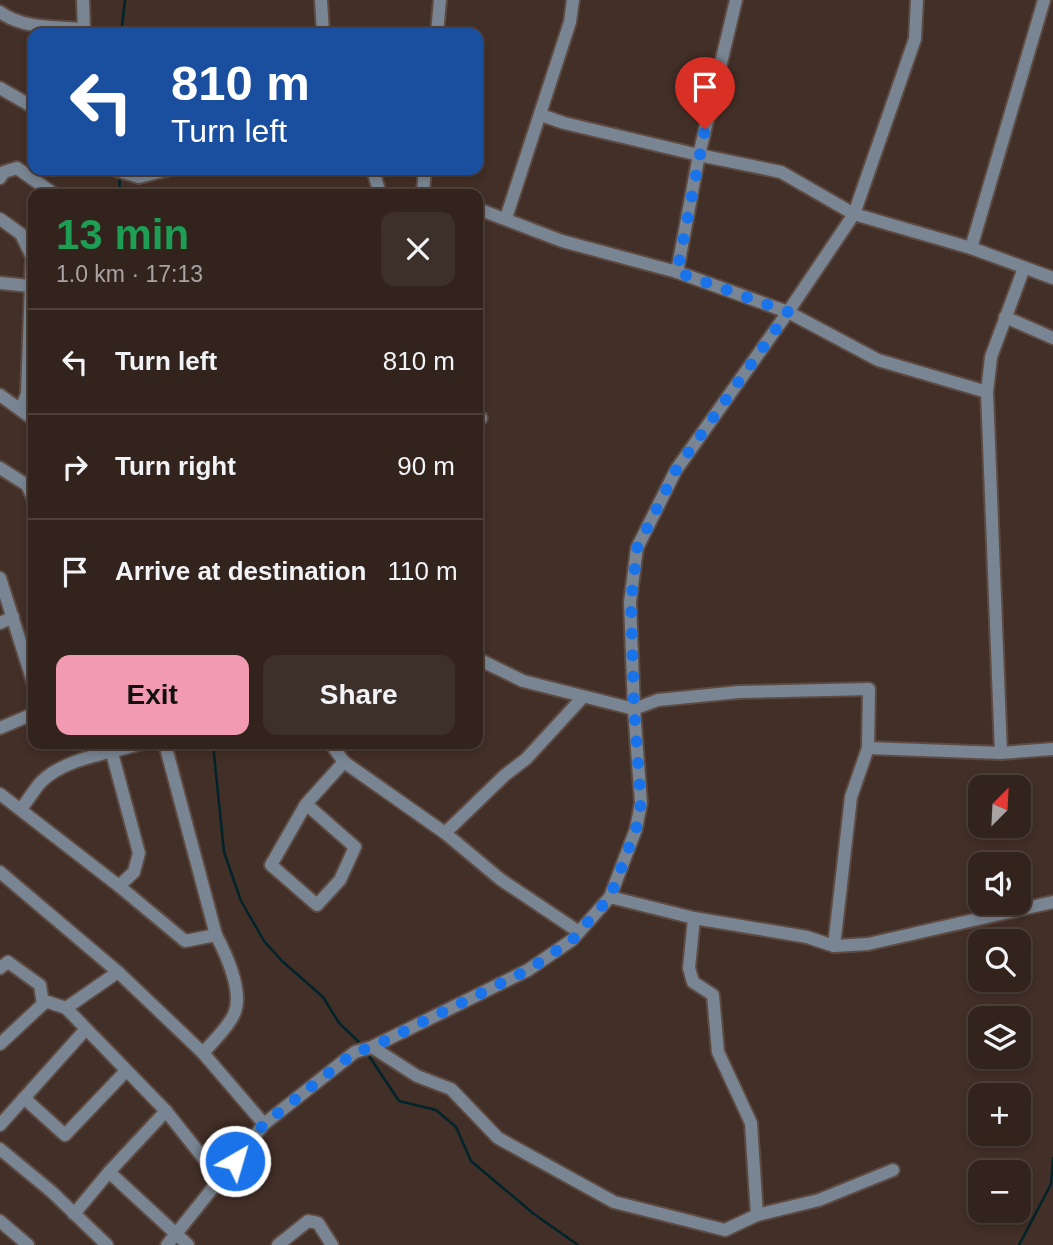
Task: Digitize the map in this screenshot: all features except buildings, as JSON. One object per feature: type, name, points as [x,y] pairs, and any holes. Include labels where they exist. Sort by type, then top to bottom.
[{"type":"street","points":[[83,0],[85,28]]},
{"type":"street","points":[[321,0],[323,28]]},
{"type":"street","points":[[437,28],[440,0]]},
{"type":"street","points":[[506,218],[570,22],[573,0]]},
{"type":"street","points":[[677,272],[699,155],[736,0]]},
{"type":"street","points":[[167,1245],[264,1124],[355,1052],[372,1047],[528,970],[579,932],[610,897],[636,829],[641,803],[634,709],[631,603],[637,548],[676,470],[854,214],[915,39],[917,0]]},
{"type":"street","points":[[971,248],[1044,0]]},
{"type":"street","points":[[0,12],[10,19],[54,28]]},
{"type":"street","points":[[0,88],[28,104]]},
{"type":"street","points":[[541,115],[564,123],[781,172],[854,214],[971,248],[1053,278]]},
{"type":"street","points":[[0,178],[4,172],[17,168],[47,189]]},
{"type":"street","points":[[483,211],[562,241],[677,272],[788,312],[878,360],[988,392]]},
{"type":"street","points":[[0,219],[21,234],[28,249]]},
{"type":"street","points":[[1000,753],[988,392],[991,357],[1024,268]]},
{"type":"street","points":[[0,283],[28,286]]},
{"type":"street","points":[[1005,317],[1053,338]]},
{"type":"street","points":[[21,410],[27,394],[28,358]]},
{"type":"street","points":[[0,395],[28,415]]},
{"type":"street","points":[[0,468],[28,487]]},
{"type":"street","points":[[0,578],[28,666]]},
{"type":"street","points":[[0,623],[13,617]]},
{"type":"street","points":[[483,661],[523,681],[634,709],[658,700],[739,692],[869,689],[869,748],[851,797],[834,946]]},
{"type":"street","points":[[445,833],[505,775],[526,759],[583,697]]},
{"type":"street","points":[[0,728],[28,715]]},
{"type":"street","points":[[869,748],[1000,753],[1053,749]]},
{"type":"street","points":[[21,809],[42,780],[75,761],[124,749]]},
{"type":"street","points":[[166,749],[216,935],[230,961],[237,1002],[234,1015],[203,1053]]},
{"type":"street","points":[[335,749],[344,762],[445,833],[500,879],[579,932]]},
{"type":"street","points":[[112,753],[139,853],[134,872],[119,886]]},
{"type":"street","points":[[306,804],[355,847],[341,880],[317,905],[271,865],[306,804],[344,762]]},
{"type":"street","points":[[0,794],[185,941],[216,935]]},
{"type":"street","points":[[1,873],[118,972],[203,1053],[264,1124]]},
{"type":"street","points":[[610,897],[694,918],[807,937],[834,946],[868,944],[1053,902]]},
{"type":"street","points":[[694,918],[689,968],[693,982],[713,995],[718,1052],[751,1123],[757,1215]]},
{"type":"street","points":[[0,968],[8,962],[40,985],[43,1004]]},
{"type":"street","points":[[66,1008],[118,972]]},
{"type":"street","points":[[0,1044],[43,1004],[48,1002],[66,1008],[166,1111],[220,1179]]},
{"type":"street","points":[[0,1125],[86,1029]]},
{"type":"street","points":[[372,1047],[417,1076],[451,1089],[498,1138],[614,1202],[725,1230],[757,1215],[820,1200],[893,1171]]},
{"type":"street","points":[[24,1098],[65,1135],[126,1072]]},
{"type":"street","points":[[74,1214],[166,1111]]},
{"type":"street","points":[[0,1149],[52,1192],[107,1245]]},
{"type":"street","points":[[109,1172],[188,1245]]},
{"type":"street","points":[[0,1221],[28,1245]]},
{"type":"street","points":[[278,1245],[309,1221],[318,1223],[332,1245]]},
{"type":"waterway","points":[[122,28],[125,0]]},
{"type":"waterway","points":[[119,189],[120,177]]},
{"type":"waterway","points":[[214,749],[224,852],[241,901],[264,941],[282,961],[323,997],[339,1023],[362,1045]]},
{"type":"waterway","points":[[367,1053],[399,1101],[436,1110],[456,1127],[471,1161],[534,1214],[578,1245]]},
{"type":"waterway","points":[[1019,1245],[1051,1184],[1053,1158]]},
{"type":"route","points":[[235,1161],[264,1124],[355,1052],[372,1047],[528,970],[572,940],[610,897],[636,829],[641,803],[634,709],[631,603],[637,548],[676,470],[788,312],[677,272],[705,129]]}]
